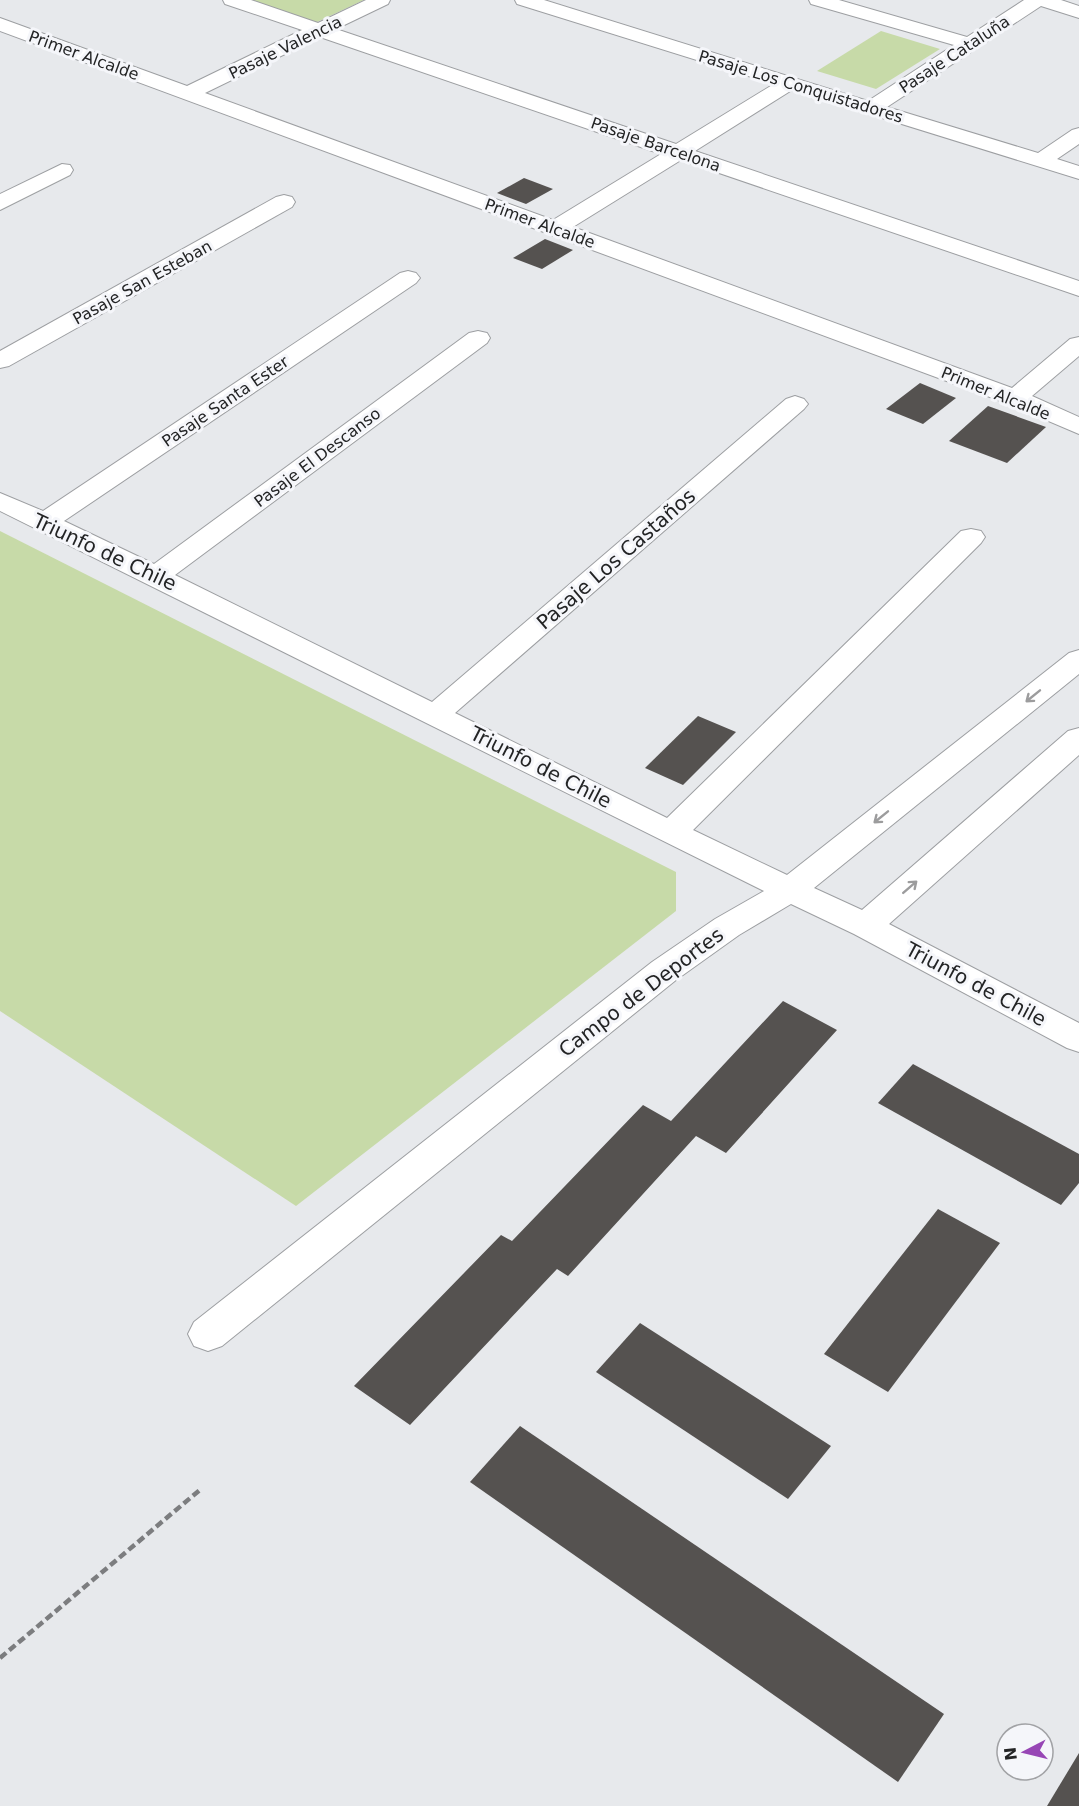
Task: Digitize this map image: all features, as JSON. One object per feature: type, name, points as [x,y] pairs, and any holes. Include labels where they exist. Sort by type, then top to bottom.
[{"type":"street","name":"Pasaje Barcelona","points":[[232,0],[1079,289]]},
{"type":"street","name":"Pasaje Valencia","points":[[188,93],[381,0]]},
{"type":"street","name":"Pasaje Los Conquistadores","points":[[524,0],[1079,173]]},
{"type":"street","points":[[818,0],[970,44]]},
{"type":"street","name":"Pasaje Cataluña","points":[[871,108],[1037,0]]},
{"type":"street","points":[[1042,0],[1079,12]]},
{"type":"street","name":"Primer Alcalde","points":[[0,24],[1015,398],[1079,426]]},
{"type":"street","points":[[555,228],[790,83]]},
{"type":"street","points":[[1041,161],[1079,134]]},
{"type":"street","points":[[0,203],[62,170]]},
{"type":"street","name":"Pasaje San Esteban","points":[[0,361],[284,202]]},
{"type":"street","name":"Pasaje Santa Ester","points":[[43,523],[408,278]]},
{"type":"street","name":"Pasaje El Descanso","points":[[156,576],[478,338]]},
{"type":"street","points":[[1015,398],[1079,344]]},
{"type":"street","name":"Pasaje Los Castaños","points":[[436,714],[795,404]]},
{"type":"street","name":"Triunfo de Chile","points":[[0,501],[436,714],[671,833],[866,926],[1077,1036]]},
{"type":"street","points":[[671,833],[970,537]]},
{"type":"street","name":"Campo de Deportes","points":[[208,1334],[664,971],[727,927],[790,890],[1079,659]]},
{"type":"street","points":[[866,926],[1079,738]]},
{"type":"path","points":[[0,1658],[201,1489]]},
{"type":"green space","points":[[248,0],[364,0],[315,23]]},
{"type":"green space","points":[[881,31],[940,49],[876,89],[817,71]]},
{"type":"green space","points":[[0,531],[676,872],[676,911],[296,1206],[0,1011]]},
{"type":"building","points":[[524,178],[553,189],[526,204],[497,193]]},
{"type":"building","points":[[545,239],[573,250],[542,269],[513,258]]},
{"type":"building","points":[[920,383],[956,398],[923,424],[886,409]]},
{"type":"building","points":[[988,406],[1046,427],[1007,463],[949,441]]},
{"type":"building","points":[[698,716],[736,732],[683,785],[645,768]]},
{"type":"building","points":[[783,1001],[837,1030],[726,1153],[696,1136],[568,1276],[557,1269],[410,1425],[354,1386],[501,1235],[512,1241],[643,1105],[671,1121]]},
{"type":"building","points":[[913,1064],[1079,1154],[1079,1183],[1061,1205],[878,1103]]},
{"type":"building","points":[[938,1209],[1000,1243],[888,1392],[824,1354]]},
{"type":"building","points":[[640,1323],[831,1446],[788,1499],[596,1372]]},
{"type":"building","points":[[520,1426],[944,1714],[898,1782],[470,1482]]},
{"type":"building","points":[[1079,1753],[1079,1806],[1047,1806]]}]
